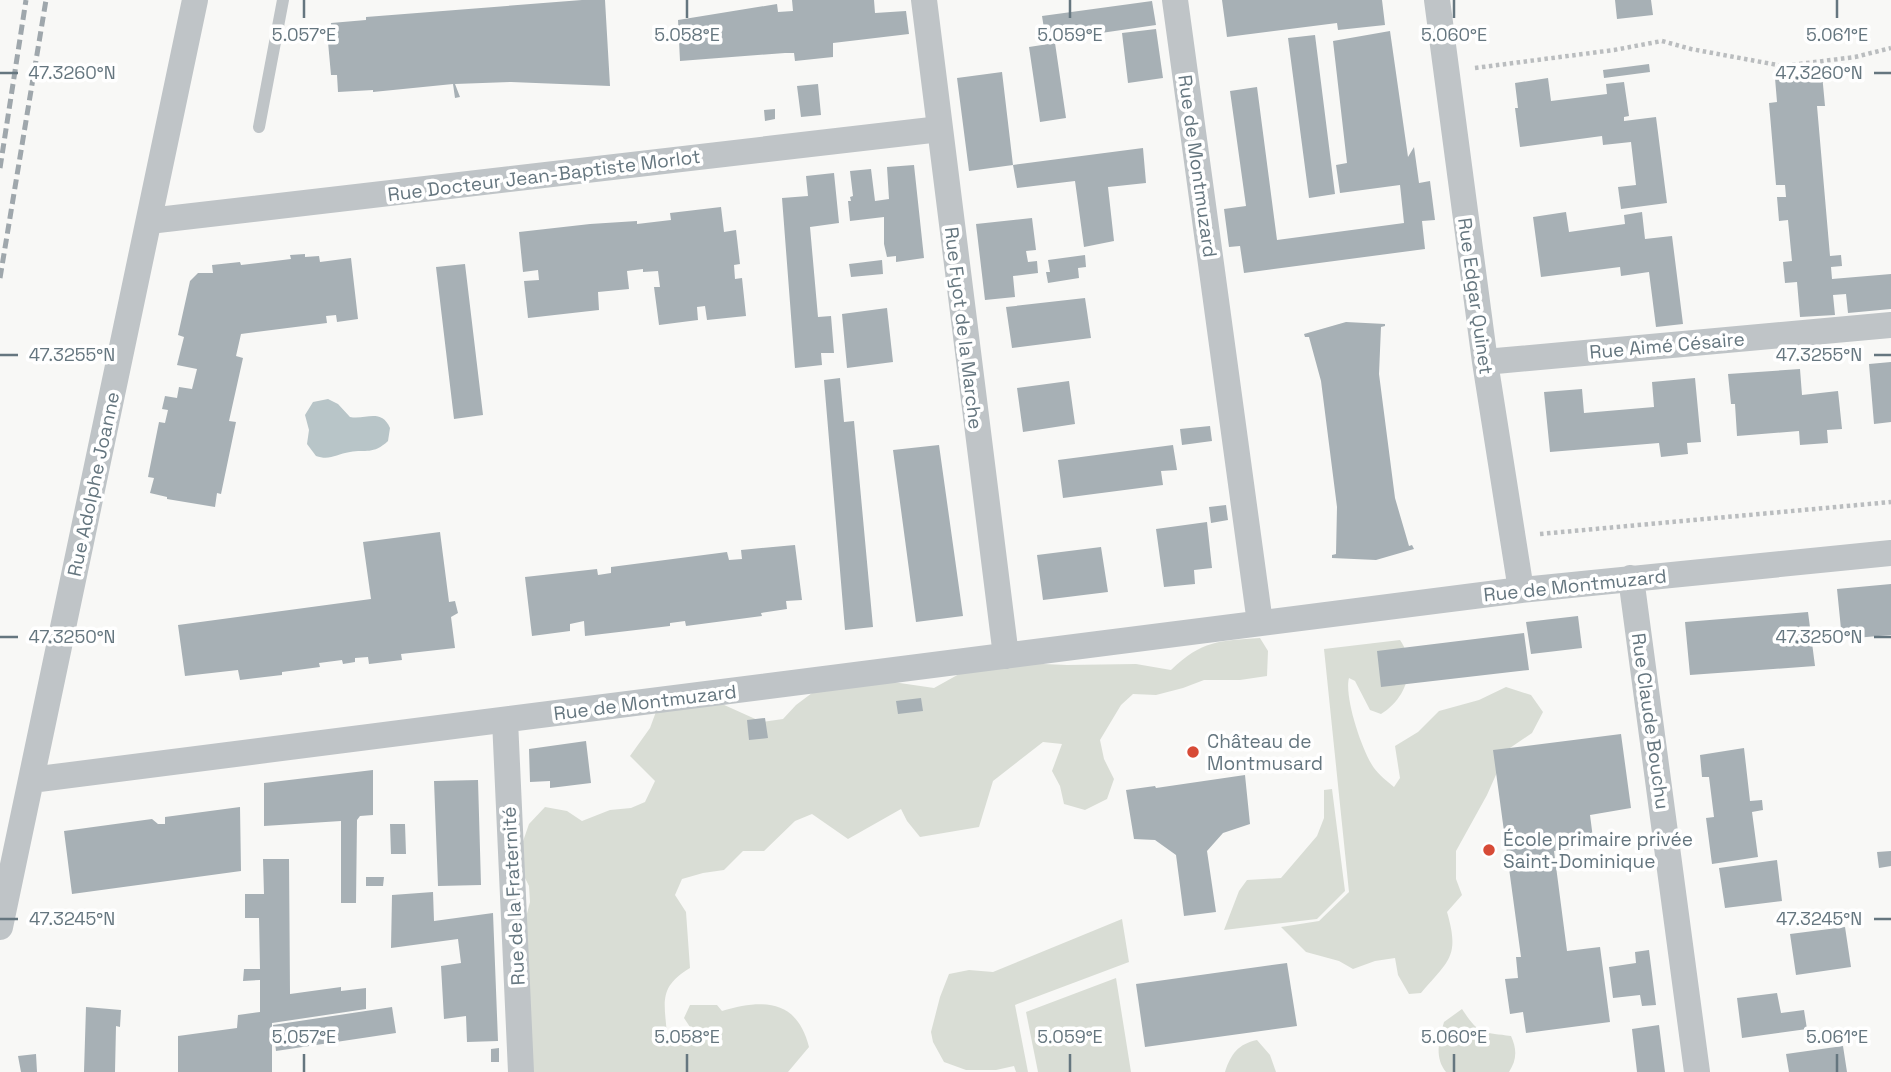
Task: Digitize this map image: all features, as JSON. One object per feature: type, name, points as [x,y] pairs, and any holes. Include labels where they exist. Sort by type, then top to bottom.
[{"type":"street","name":"Rue Adolphe Joanne","points":[[0,927],[195,0]]},
{"type":"street","name":"Rue Fyot de la Marche","points":[[924,0],[1006,656]]},
{"type":"street","name":"Rue de Montmuzard","points":[[1175,0],[1260,624]]},
{"type":"street","name":"Rue Edgar Quinet","points":[[1437,0],[1485,362],[1521,590]]},
{"type":"street","name":"Rue Docteur Jean-Baptiste Morlot","points":[[149,221],[940,129]]},
{"type":"street","name":"Rue Aimé Césaire","points":[[1485,362],[1891,325]]},
{"type":"street","name":"Rue de Montmuzard","points":[[31,780],[1521,590],[1891,553]]},
{"type":"street","name":"Rue Claude Bouchu","points":[[1632,578],[1697,1072]]},
{"type":"street","name":"Rue de la Fraternité","points":[[505,720],[522,1072]]},
{"type":"lane","points":[[259,127],[284,0]]},
{"type":"path","points":[[1472,69],[1662,41],[1783,66],[1855,57],[1891,48]]},
{"type":"path","points":[[1539,534],[1891,502]]},
{"type":"shaded area","points":[[328,399],[338,404],[350,417],[382,418],[390,428],[388,441],[374,450],[329,457],[316,456],[307,444],[309,430],[305,415],[313,402]]},
{"type":"shaded area","points":[[1260,638],[1268,651],[1267,676],[1240,680],[1204,680],[1156,695],[1133,694],[1121,705],[1100,740],[1104,759],[1114,779],[1107,799],[1085,810],[1064,804],[1060,786],[1052,771],[1062,744],[1043,742],[993,781],[979,827],[920,837],[901,809],[848,839],[812,814],[795,821],[764,851],[743,851],[724,870],[682,879],[675,895],[686,912],[690,968],[668,988],[665,1003],[667,1034],[686,1036],[692,1030],[684,1018],[690,1005],[717,1005],[722,1011],[764,1004],[776,1007],[787,1011],[796,1019],[809,1047],[788,1072],[527,1072],[523,929],[530,902],[529,886],[522,872],[521,847],[529,824],[545,807],[567,811],[582,821],[610,810],[631,808],[645,802],[655,781],[630,756],[650,728],[657,709],[702,695],[762,722],[783,719],[812,693],[886,681],[934,688],[961,673],[1019,663],[1136,664],[1171,670],[1202,647],[1233,640]]},
{"type":"shaded area","points":[[1400,640],[1408,660],[1407,681],[1390,708],[1381,714],[1370,710],[1355,681],[1349,678],[1348,687],[1355,724],[1369,760],[1376,771],[1394,787],[1400,778],[1395,746],[1418,732],[1439,711],[1479,700],[1506,687],[1531,695],[1543,712],[1532,733],[1507,750],[1487,795],[1456,851],[1456,879],[1462,895],[1447,912],[1452,939],[1449,957],[1421,993],[1409,994],[1398,975],[1395,958],[1375,961],[1353,969],[1339,961],[1306,952],[1281,927],[1319,921],[1349,892],[1324,649]]},
{"type":"shaded area","points":[[1332,789],[1345,891],[1317,919],[1224,930],[1239,891],[1247,880],[1281,878],[1317,836],[1324,818],[1324,790]]},
{"type":"shaded area","points":[[1122,919],[1129,962],[1015,1005],[1028,1072],[1016,1072],[1014,1066],[996,1070],[966,1070],[944,1062],[933,1042],[931,1032],[949,974],[969,970],[993,972]]},
{"type":"shaded area","points":[[1116,978],[1131,1072],[1038,1072],[1026,1012]]},
{"type":"shaded area","points":[[1462,1009],[1482,1031],[1511,1036],[1515,1054],[1509,1072],[1446,1072],[1439,1054],[1444,1022]]},
{"type":"shaded area","points":[[1257,1040],[1270,1055],[1276,1072],[1225,1072],[1236,1051]]},
{"type":"building","points":[[605,0],[610,86],[511,82],[455,84],[460,97],[455,98],[453,84],[373,92],[338,92],[337,75],[331,75],[328,42],[332,41],[331,23],[366,20],[366,17]]},
{"type":"building","points":[[792,0],[874,0],[875,13],[906,11],[909,34],[833,43],[833,57],[795,61],[794,53],[785,53],[680,61],[678,20],[777,4],[778,12],[793,11]]},
{"type":"building","points":[[1222,0],[1382,0],[1385,25],[1338,30],[1337,23],[1227,37]]},
{"type":"building","points":[[1615,0],[1651,0],[1653,15],[1617,19]]},
{"type":"building","points":[[1152,1],[1156,25],[1046,41],[1042,16]]},
{"type":"building","points":[[1156,29],[1163,78],[1128,83],[1122,33]]},
{"type":"building","points":[[1390,31],[1408,157],[1414,147],[1419,183],[1430,181],[1435,220],[1422,221],[1425,249],[1244,273],[1240,246],[1229,247],[1224,209],[1246,206],[1230,91],[1257,87],[1277,240],[1404,223],[1400,185],[1340,193],[1336,165],[1347,163],[1333,41]]},
{"type":"building","points":[[1315,35],[1335,194],[1309,198],[1288,38]]},
{"type":"building","points":[[1055,43],[1066,118],[1040,122],[1029,47]]},
{"type":"building","points":[[1649,64],[1650,72],[1604,78],[1603,70]]},
{"type":"building","points":[[1002,72],[1013,165],[969,171],[957,78]]},
{"type":"building","points":[[1822,74],[1825,106],[1817,106],[1830,256],[1841,255],[1842,266],[1831,267],[1832,279],[1891,274],[1891,309],[1848,313],[1846,294],[1833,295],[1835,315],[1800,317],[1797,282],[1785,283],[1783,262],[1792,261],[1788,220],[1779,221],[1777,197],[1786,197],[1785,185],[1776,185],[1769,103],[1777,102],[1775,78]]},
{"type":"building","points":[[1548,78],[1551,101],[1607,94],[1606,84],[1624,82],[1629,116],[1624,117],[1624,121],[1656,117],[1667,203],[1621,209],[1618,187],[1636,185],[1631,142],[1603,145],[1602,136],[1520,147],[1515,83]]},
{"type":"building","points":[[818,84],[821,115],[801,117],[797,86]]},
{"type":"building","points":[[775,109],[775,119],[765,121],[764,110]]},
{"type":"building","points":[[1143,148],[1146,183],[1108,187],[1114,241],[1084,247],[1075,181],[1017,188],[1013,165]]},
{"type":"building","points":[[914,165],[924,258],[896,262],[896,256],[887,257],[884,217],[850,221],[848,201],[851,201],[850,197],[853,196],[850,171],[871,169],[875,201],[889,199],[887,167]]},
{"type":"building","points":[[834,173],[839,223],[810,227],[818,317],[831,316],[834,353],[821,353],[822,365],[795,368],[782,198],[808,196],[806,176]]},
{"type":"building","points":[[721,207],[724,232],[736,230],[740,264],[734,265],[735,279],[742,278],[746,316],[707,320],[705,306],[697,307],[698,320],[659,325],[654,287],[660,287],[658,271],[643,272],[643,269],[627,271],[629,289],[598,292],[599,310],[528,318],[524,281],[539,280],[538,270],[523,272],[519,232],[590,224],[637,221],[637,224],[671,220],[670,213]]},
{"type":"building","points":[[1566,212],[1569,232],[1625,224],[1624,215],[1642,212],[1645,239],[1672,236],[1683,324],[1656,327],[1649,272],[1621,276],[1620,267],[1541,277],[1533,217]]},
{"type":"building","points":[[1032,218],[1036,250],[1026,251],[1028,262],[1037,261],[1038,273],[1013,276],[1015,297],[985,300],[976,224]]},
{"type":"building","points":[[305,254],[305,257],[319,256],[320,262],[351,258],[358,319],[337,322],[336,315],[326,316],[327,323],[241,334],[236,356],[243,358],[229,421],[236,422],[221,494],[217,493],[215,507],[167,499],[150,493],[154,478],[148,477],[159,422],[165,423],[168,410],[162,409],[165,396],[177,398],[179,387],[192,389],[197,369],[177,365],[184,337],[178,335],[190,281],[198,273],[213,273],[212,265],[240,262],[241,265],[291,259],[290,255]]},
{"type":"building","points":[[1085,255],[1086,267],[1078,268],[1079,278],[1048,283],[1048,260]]},
{"type":"building","points":[[882,260],[883,274],[851,277],[849,264]]},
{"type":"building","points":[[465,264],[483,415],[454,419],[436,267]]},
{"type":"building","points":[[1085,298],[1091,338],[1012,348],[1006,307]]},
{"type":"building","points":[[887,308],[893,362],[847,368],[842,314]]},
{"type":"building","points":[[1346,322],[1385,324],[1381,327],[1379,374],[1395,498],[1409,546],[1412,545],[1414,549],[1376,560],[1332,558],[1332,555],[1336,554],[1337,507],[1321,381],[1309,337],[1304,334]]},
{"type":"building","points":[[1891,362],[1891,422],[1874,424],[1869,364]]},
{"type":"building","points":[[1800,369],[1802,395],[1838,391],[1842,429],[1827,430],[1828,443],[1800,445],[1799,431],[1737,436],[1735,404],[1731,404],[1728,374]]},
{"type":"building","points":[[840,378],[844,422],[854,421],[873,627],[845,630],[824,380]]},
{"type":"building","points":[[1695,378],[1701,442],[1687,443],[1688,454],[1661,457],[1659,443],[1550,452],[1544,392],[1582,389],[1584,413],[1654,407],[1652,382]]},
{"type":"building","points":[[1069,381],[1075,424],[1023,432],[1017,388]]},
{"type":"building","points":[[1210,426],[1212,441],[1182,445],[1180,429]]},
{"type":"building","points":[[939,445],[963,616],[916,622],[893,450]]},
{"type":"building","points":[[1173,445],[1177,470],[1161,471],[1163,485],[1063,498],[1058,460]]},
{"type":"building","points":[[1226,505],[1228,520],[1211,523],[1209,507]]},
{"type":"building","points":[[1207,522],[1212,568],[1194,570],[1195,584],[1164,587],[1156,529]]},
{"type":"building","points":[[440,532],[449,602],[455,601],[458,613],[451,617],[455,648],[401,654],[402,660],[369,664],[368,657],[355,658],[355,662],[343,664],[342,660],[319,663],[320,667],[240,680],[238,670],[185,676],[178,625],[371,599],[363,542]]},
{"type":"building","points":[[795,545],[802,600],[786,601],[787,609],[761,613],[762,616],[686,626],[685,621],[670,623],[670,626],[585,636],[584,621],[570,624],[570,631],[532,636],[525,577],[597,569],[598,575],[611,573],[611,567],[727,552],[729,560],[742,559],[741,550]]},
{"type":"building","points":[[1101,547],[1108,592],[1043,600],[1037,555]]},
{"type":"building","points":[[1891,584],[1891,635],[1842,639],[1837,589]]},
{"type":"building","points":[[1808,612],[1815,666],[1690,675],[1685,622]]},
{"type":"building","points":[[1578,616],[1582,648],[1531,654],[1526,622]]},
{"type":"building","points":[[1524,633],[1529,670],[1381,687],[1377,651]]},
{"type":"building","points":[[921,698],[923,711],[898,714],[896,701]]},
{"type":"building","points":[[765,718],[768,738],[749,740],[747,720]]},
{"type":"building","points":[[1621,734],[1631,808],[1590,815],[1594,846],[1554,851],[1567,951],[1600,947],[1610,1022],[1526,1033],[1523,1012],[1510,1014],[1505,979],[1518,978],[1516,957],[1521,957],[1493,750]]},
{"type":"building","points":[[586,741],[591,783],[550,788],[550,781],[530,782],[529,749]]},
{"type":"building","points":[[1744,748],[1750,801],[1762,800],[1763,810],[1752,812],[1758,857],[1712,864],[1706,818],[1714,817],[1709,777],[1702,777],[1700,755]]},
{"type":"building","points":[[373,770],[373,815],[360,816],[357,820],[356,903],[341,903],[341,821],[264,826],[264,783]]},
{"type":"building","points":[[1245,775],[1250,824],[1223,833],[1207,851],[1216,912],[1184,916],[1176,855],[1155,840],[1134,839],[1126,790]]},
{"type":"building","points":[[478,780],[481,885],[438,886],[434,781]]},
{"type":"building","points":[[240,807],[241,871],[72,894],[64,831],[152,819],[158,824],[165,824],[165,817]]},
{"type":"building","points":[[390,824],[405,824],[406,854],[391,854]]},
{"type":"building","points":[[1891,851],[1891,866],[1879,868],[1877,852]]},
{"type":"building","points":[[263,859],[289,859],[290,994],[341,987],[341,991],[366,988],[366,1009],[272,1023],[272,1072],[178,1072],[178,1036],[237,1028],[238,1015],[260,1012],[260,980],[243,981],[244,969],[260,969],[259,918],[245,918],[245,894],[264,894]]},
{"type":"building","points":[[1777,860],[1782,901],[1725,908],[1719,868]]},
{"type":"building","points":[[366,877],[384,877],[383,886],[366,886]]},
{"type":"building","points":[[433,892],[434,921],[493,913],[498,1041],[467,1042],[466,1016],[444,1019],[441,966],[461,963],[458,939],[391,948],[392,895]]},
{"type":"building","points":[[1845,927],[1851,967],[1796,975],[1790,934]]},
{"type":"building","points":[[1649,950],[1656,1005],[1642,1006],[1640,995],[1613,998],[1609,967],[1636,963],[1635,952]]},
{"type":"building","points":[[1287,963],[1297,1026],[1145,1047],[1136,984]]},
{"type":"building","points":[[1777,993],[1781,1013],[1804,1010],[1807,1029],[1742,1038],[1737,998]]},
{"type":"building","points":[[86,1007],[121,1010],[120,1027],[116,1026],[115,1072],[84,1072]]},
{"type":"building","points":[[392,1007],[396,1033],[276,1051],[273,1025]]},
{"type":"building","points":[[1659,1025],[1665,1072],[1637,1072],[1632,1029]]},
{"type":"building","points":[[1843,1046],[1847,1072],[1789,1072],[1786,1054]]},
{"type":"building","points":[[499,1048],[499,1062],[491,1062],[491,1049]]},
{"type":"building","points":[[36,1054],[37,1072],[21,1072],[18,1056]]},
{"type":"railway","points":[[0,168],[26,0]]},
{"type":"railway","points":[[0,278],[46,0]]},
{"type":"place","name":"Château de Montmusard","points":[[1193,752]]},
{"type":"place","name":"École primaire privée Saint-Dominique","points":[[1489,850]]}]
